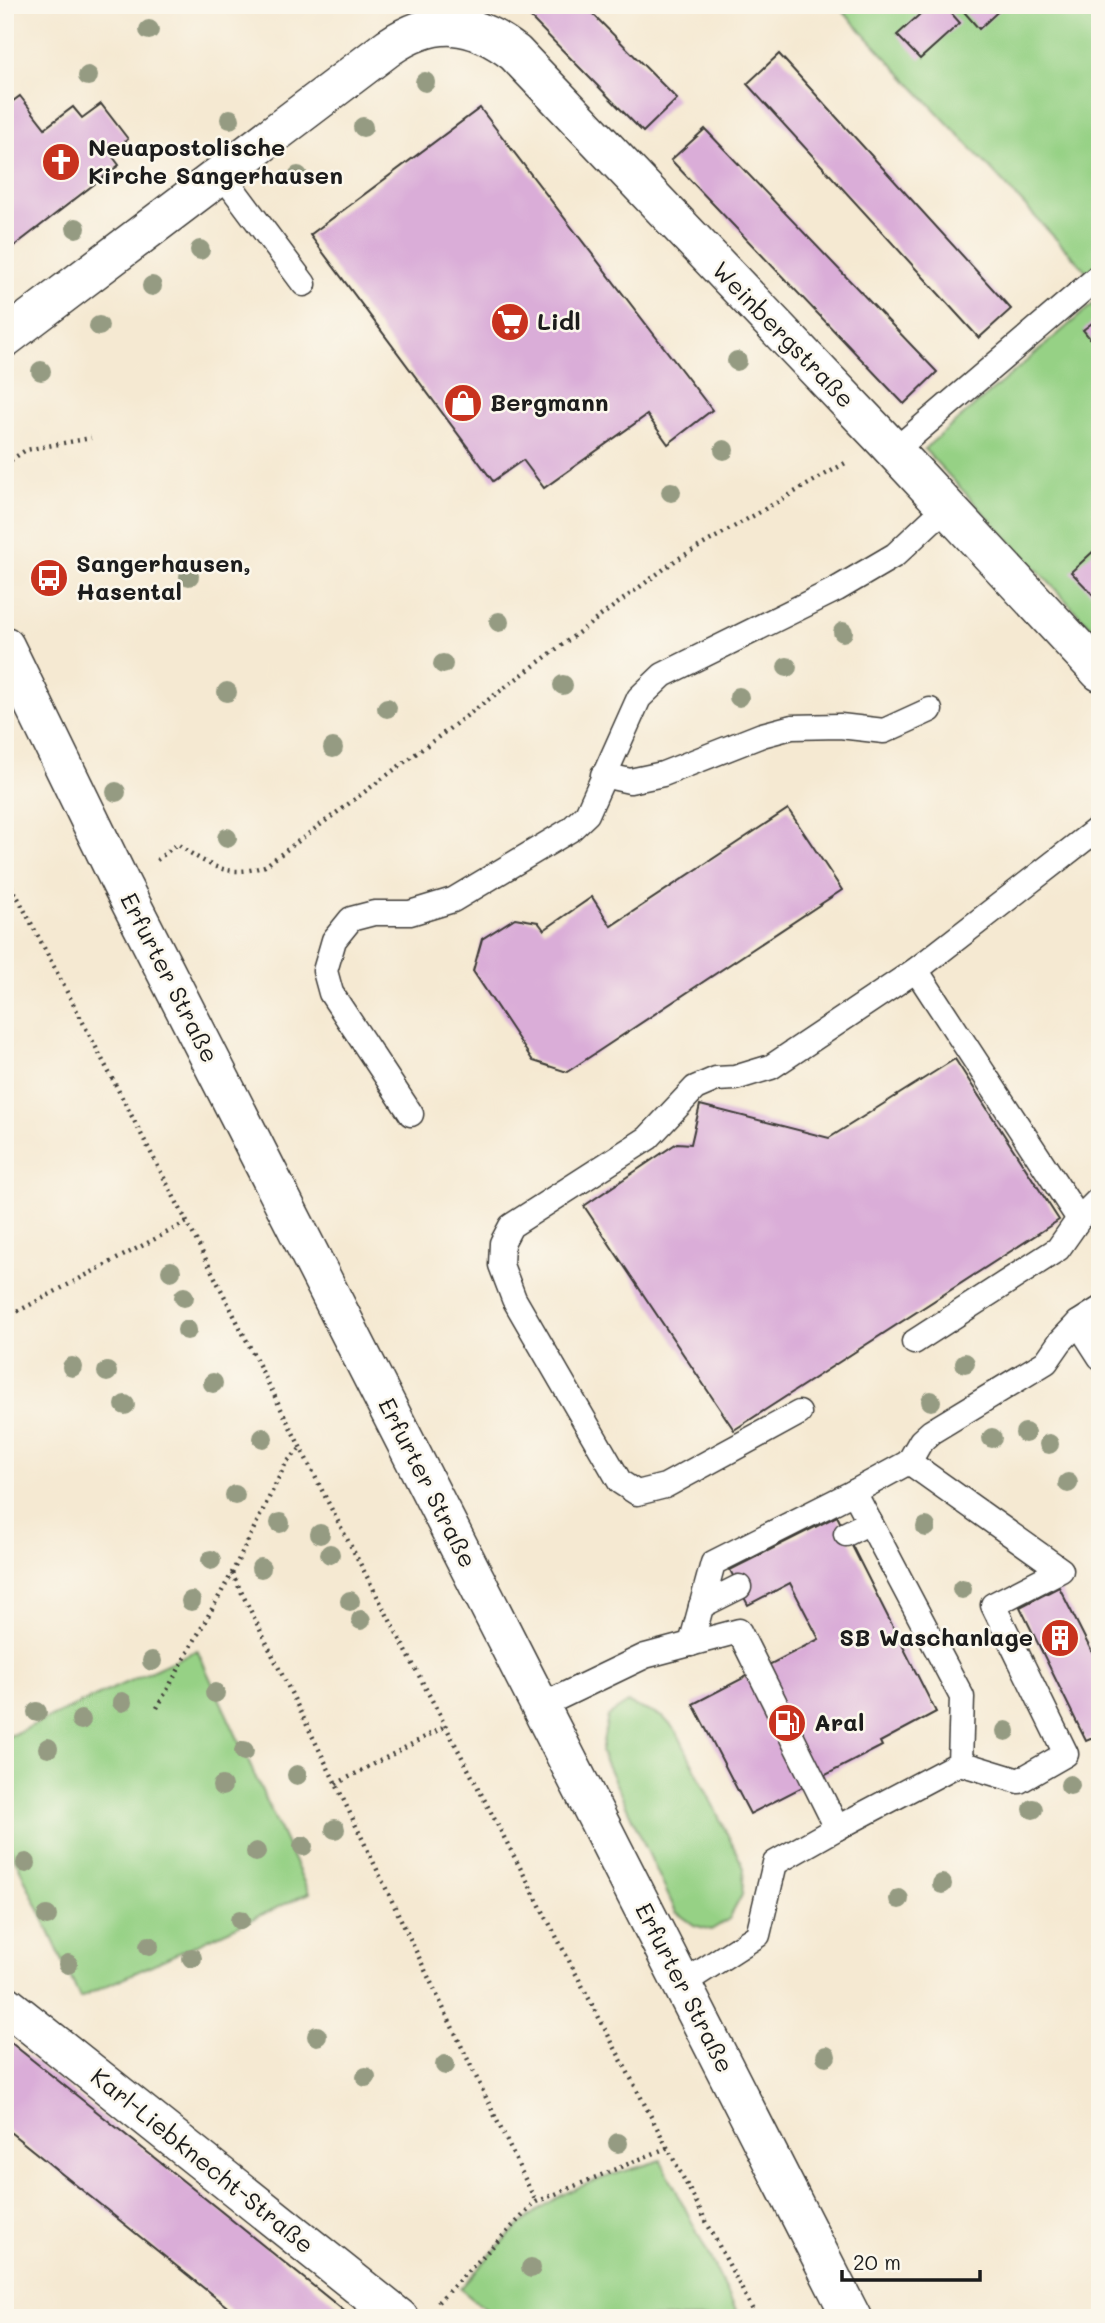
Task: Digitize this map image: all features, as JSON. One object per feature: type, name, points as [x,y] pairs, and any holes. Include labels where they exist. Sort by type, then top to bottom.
[{"type":"street","name":"Weinbergstraße","points":[[5,338],[406,35],[428,28],[446,15],[471,29],[494,37],[515,53],[1100,672]]},
{"type":"street","name":"Erfurter Straße","points":[[5,646],[121,884],[852,2318]]},
{"type":"street","name":"Karl-Liebknecht-Straße","points":[[5,2004],[415,2313]]},
{"type":"lane","points":[[221,173],[304,284]]},
{"type":"lane","points":[[889,446],[1100,275]]},
{"type":"lane","points":[[411,1114],[331,993],[325,971],[334,940],[351,919],[373,913],[410,913],[453,900],[558,837],[587,814],[639,698],[663,675],[837,589],[895,555],[946,507]]},
{"type":"lane","points":[[603,775],[630,781],[663,774],[762,735],[792,727],[840,726],[884,731],[930,710]]},
{"type":"lane","points":[[799,1413],[665,1486],[637,1493],[620,1482],[514,1300],[501,1265],[502,1242],[510,1226],[648,1138],[695,1088],[716,1079],[771,1067],[916,970],[1100,827]]},
{"type":"lane","points":[[916,970],[1079,1219]]},
{"type":"lane","points":[[914,1342],[1058,1249],[1079,1219],[1100,1198]]},
{"type":"lane","points":[[691,1644],[713,1563],[909,1462],[921,1441],[930,1432],[1046,1362],[1078,1323],[1100,1309]]},
{"type":"lane","points":[[1078,1323],[1100,1357]]},
{"type":"lane","points":[[682,1984],[758,1935],[775,1863],[960,1763],[1018,1781],[1066,1754],[993,1605],[1061,1570],[909,1462]]},
{"type":"lane","points":[[854,1492],[962,1697],[960,1763]]},
{"type":"lane","points":[[846,1534],[870,1522]]},
{"type":"lane","points":[[701,1606],[739,1587]]},
{"type":"lane","points":[[541,1706],[645,1656],[739,1631],[838,1828]]},
{"type":"path","points":[[5,464],[26,450],[91,438]]},
{"type":"path","points":[[121,884],[177,844],[206,863],[231,872],[265,866],[676,561],[889,446]]},
{"type":"path","points":[[5,873],[301,1448],[757,2318]]},
{"type":"path","points":[[5,1318],[187,1222]]},
{"type":"path","points":[[157,1708],[232,1573],[286,1463],[301,1448]]},
{"type":"path","points":[[232,1573],[536,2202]]},
{"type":"path","points":[[336,1784],[446,1726]]},
{"type":"path","points":[[415,2313],[536,2202],[669,2147]]},
{"type":"green space","points":[[837,5],[1100,5],[1100,286]]},
{"type":"green space","points":[[1100,298],[1100,637],[924,449]]},
{"type":"green space","points":[[197,1650],[309,1893],[80,1998],[5,1837],[5,1738]]},
{"type":"green space","points":[[628,1703],[663,1717],[677,1732],[744,1868],[742,1895],[729,1919],[711,1930],[694,1925],[676,1912],[601,1752],[608,1716]]},
{"type":"green space","points":[[661,2160],[740,2318],[496,2318],[460,2289],[513,2231],[550,2202],[590,2183]]},
{"type":"building","points":[[530,5],[584,5],[677,99],[643,132],[524,11]]},
{"type":"building","points":[[930,5],[944,5],[960,23],[920,59],[897,35]]},
{"type":"building","points":[[958,5],[1005,5],[979,29]]},
{"type":"building","points":[[779,54],[1011,309],[979,338],[747,84]]},
{"type":"building","name":"Neuapostolische Kirche Sangerhausen","points":[[20,96],[45,128],[73,107],[82,118],[101,104],[128,139],[110,153],[119,165],[5,253],[5,107]]},
{"type":"building","name":"Lidl","points":[[480,108],[712,410],[668,444],[647,415],[544,488],[523,460],[493,481],[310,235]]},
{"type":"building","points":[[705,129],[937,372],[904,404],[671,160]]},
{"type":"building","points":[[1100,317],[1100,351],[1083,330]]},
{"type":"building","points":[[1098,547],[1100,549],[1100,602],[1071,572]]},
{"type":"building","points":[[788,809],[842,890],[567,1072],[533,1061],[473,971],[482,939],[515,918],[538,922],[544,930],[592,897],[611,926]]},
{"type":"building","points":[[955,1059],[1059,1220],[734,1430],[584,1206],[677,1143],[691,1144],[700,1105],[829,1138]]},
{"type":"building","points":[[837,1516],[936,1712],[880,1742],[882,1746],[750,1814],[693,1704],[819,1639],[790,1583],[748,1605],[730,1570]]},
{"type":"building","name":"SB Waschanlage","points":[[1059,1587],[1100,1668],[1100,1735],[1086,1741],[1020,1607]]},
{"type":"building","points":[[5,2038],[353,2318],[241,2318],[5,2128]]},
{"type":"place","name":"Neuapostolische Kirche Sangerhausen","points":[[61,162]]},
{"type":"place","name":"Lidl","points":[[510,322]]},
{"type":"place","name":"Bergmann","points":[[463,403]]},
{"type":"place","name":"Sangerhausen, Hasental","points":[[49,578]]},
{"type":"place","name":"SB Waschanlage","points":[[1060,1638]]},
{"type":"place","name":"Aral","points":[[787,1723]]}]
